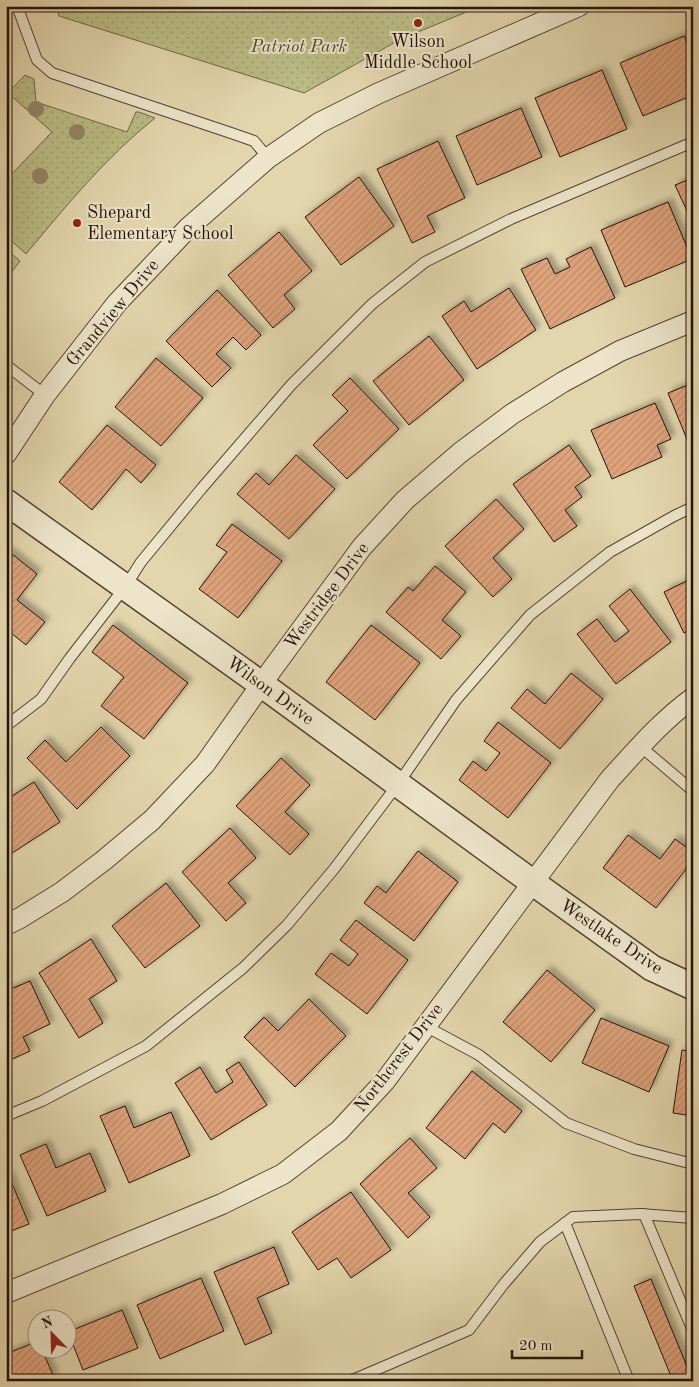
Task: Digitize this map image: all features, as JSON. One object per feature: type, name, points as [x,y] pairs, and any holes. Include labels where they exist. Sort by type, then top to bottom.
[{"type":"street","name":"Grandview Drive","points":[[6,454],[46,394],[117,303],[188,228],[268,158],[319,123],[379,93],[579,6]]},
{"type":"street","name":"Westridge Drive","points":[[6,925],[62,892],[103,861],[152,820],[205,764],[261,684],[362,547],[405,500],[461,452],[512,414],[563,382],[620,351],[693,321]]},
{"type":"street","name":"Wilson Drive","points":[[6,502],[261,684],[532,882]]},
{"type":"street","name":"Northcrest Drive","points":[[6,1293],[222,1204],[283,1174],[339,1131],[384,1081],[610,779],[640,746],[693,698]]},
{"type":"street","name":"Westlake Drive","points":[[532,882],[652,968],[693,987]]},
{"type":"lane","points":[[17,6],[37,60],[52,73],[254,141],[268,158]]},
{"type":"lane","points":[[6,726],[41,699],[125,587],[141,562],[196,495],[291,385],[372,304],[425,262],[511,219],[693,142]]},
{"type":"lane","points":[[6,365],[46,394]]},
{"type":"lane","points":[[6,1116],[42,1101],[146,1046],[243,968],[287,925],[334,869],[398,784],[456,700],[530,615],[610,552],[693,507]]},
{"type":"lane","points":[[640,746],[693,791]]},
{"type":"lane","points":[[425,1026],[479,1055],[566,1123],[634,1149],[693,1164]]},
{"type":"lane","points":[[644,1214],[693,1331]]},
{"type":"lane","points":[[350,1381],[469,1330],[503,1285],[540,1242],[573,1217],[644,1214],[693,1218]]},
{"type":"lane","points":[[565,1223],[629,1381]]},
{"type":"green space","name":"Patriot Park","points":[[56,6],[481,6],[401,39],[304,93],[59,16]]},
{"type":"green space","points":[[25,75],[34,79],[36,102],[127,132],[136,112],[155,118],[103,166],[71,200],[26,254],[6,236],[6,180],[52,132],[8,93]]},
{"type":"green space","points":[[6,249],[20,261],[6,279]]},
{"type":"green space","points":[[6,380],[13,387],[10,389],[12,396],[6,409]]},
{"type":"building","points":[[684,36],[693,57],[693,95],[643,116],[620,63]]},
{"type":"building","points":[[602,70],[627,129],[560,157],[535,98]]},
{"type":"building","points":[[521,108],[542,157],[477,185],[456,136]]},
{"type":"building","points":[[438,141],[465,198],[427,216],[435,232],[412,243],[377,169]]},
{"type":"building","points":[[359,177],[394,226],[341,265],[305,217]]},
{"type":"building","points":[[693,178],[693,224],[675,185]]},
{"type":"building","points":[[668,202],[692,259],[625,287],[601,230]]},
{"type":"building","points":[[279,232],[312,271],[284,295],[295,309],[273,328],[228,275]]},
{"type":"building","points":[[591,247],[615,298],[550,329],[521,269],[547,258],[555,274],[570,267],[566,259]]},
{"type":"building","points":[[509,288],[536,330],[477,369],[442,316],[464,301],[471,312]]},
{"type":"building","points":[[217,290],[261,335],[246,350],[233,337],[216,354],[231,368],[212,387],[166,341]]},
{"type":"building","points":[[429,336],[464,380],[409,425],[373,381]]},
{"type":"building","points":[[156,358],[203,398],[161,446],[115,407]]},
{"type":"building","points":[[350,378],[399,429],[347,479],[313,445],[348,411],[332,395]]},
{"type":"building","points":[[693,383],[693,454],[668,393]]},
{"type":"building","points":[[655,403],[671,439],[657,445],[662,457],[612,479],[591,430]]},
{"type":"building","points":[[107,425],[156,465],[141,483],[126,469],[92,510],[59,482]]},
{"type":"building","points":[[569,445],[591,476],[575,487],[582,497],[565,510],[577,526],[554,542],[513,484]]},
{"type":"building","points":[[296,455],[335,489],[289,539],[237,494],[256,473],[269,485]]},
{"type":"building","points":[[496,499],[524,529],[493,558],[512,579],[493,597],[445,546]]},
{"type":"building","points":[[232,524],[282,561],[238,618],[199,589],[227,552],[216,545]]},
{"type":"building","points":[[7,550],[37,574],[17,600],[45,622],[26,645],[6,629]]},
{"type":"building","points":[[435,566],[466,592],[442,620],[461,636],[441,659],[386,612],[408,587],[413,591]]},
{"type":"building","points":[[693,578],[693,628],[684,633],[664,592]]},
{"type":"building","points":[[630,589],[671,642],[616,684],[577,634],[597,619],[615,642],[629,631],[609,606]]},
{"type":"building","points":[[113,625],[188,683],[144,739],[101,706],[124,677],[92,652]]},
{"type":"building","points":[[371,625],[420,663],[375,720],[326,682]]},
{"type":"building","points":[[571,673],[603,699],[560,749],[511,708],[527,689],[545,704]]},
{"type":"building","points":[[498,722],[551,763],[508,818],[459,780],[473,761],[486,771],[500,753],[484,741]]},
{"type":"building","points":[[101,727],[130,756],[77,809],[27,758],[45,740],[66,762]]},
{"type":"building","points":[[281,758],[310,785],[285,812],[309,834],[290,855],[236,806]]},
{"type":"building","points":[[34,782],[60,822],[6,857],[6,800]]},
{"type":"building","points":[[230,828],[256,858],[228,883],[246,903],[226,921],[182,872]]},
{"type":"building","points":[[628,835],[660,859],[675,839],[693,852],[693,860],[656,908],[603,868]]},
{"type":"building","points":[[418,851],[458,882],[414,941],[364,903],[377,886],[386,893]]},
{"type":"building","points":[[166,883],[200,926],[145,968],[112,926]]},
{"type":"building","points":[[356,920],[408,960],[367,1014],[315,974],[331,953],[349,966],[358,954],[340,940]]},
{"type":"building","points":[[91,939],[117,981],[89,999],[103,1023],[79,1038],[39,973]]},
{"type":"building","points":[[547,970],[595,1010],[551,1062],[503,1022]]},
{"type":"building","points":[[30,981],[50,1024],[23,1037],[30,1051],[6,1062],[6,991]]},
{"type":"building","points":[[309,999],[346,1036],[295,1087],[244,1037],[264,1017],[278,1031]]},
{"type":"building","points":[[601,1018],[669,1046],[649,1092],[582,1063]]},
{"type":"building","points":[[682,1050],[693,1052],[693,1116],[673,1113]]},
{"type":"building","points":[[239,1062],[267,1105],[211,1140],[175,1083],[200,1067],[216,1093],[233,1082],[226,1070]]},
{"type":"building","points":[[472,1071],[522,1111],[505,1133],[493,1123],[465,1159],[426,1128]]},
{"type":"building","points":[[125,1106],[134,1128],[171,1112],[190,1156],[129,1183],[100,1116]]},
{"type":"building","points":[[410,1138],[437,1168],[408,1193],[430,1217],[408,1238],[360,1184]]},
{"type":"building","points":[[46,1144],[56,1168],[90,1153],[106,1191],[47,1216],[20,1155]]},
{"type":"building","points":[[8,1174],[29,1224],[6,1233],[6,1175]]},
{"type":"building","points":[[351,1192],[391,1250],[351,1278],[337,1258],[318,1270],[292,1232]]},
{"type":"building","points":[[274,1247],[289,1284],[257,1298],[272,1333],[245,1345],[214,1272]]},
{"type":"building","points":[[693,1261],[693,1275],[687,1263]]},
{"type":"building","points":[[201,1278],[224,1331],[160,1359],[137,1305]]},
{"type":"building","points":[[651,1279],[693,1381],[673,1381],[634,1286]]},
{"type":"building","points":[[122,1310],[138,1348],[83,1370],[78,1357],[78,1328]]},
{"type":"building","points":[[28,1345],[28,1360],[46,1360],[54,1377],[44,1381],[6,1381],[6,1354]]},
{"type":"place","name":"Wilson Middle School","points":[[418,23]]},
{"type":"place","name":"Shepard Elementary School","points":[[77,223]]}]
